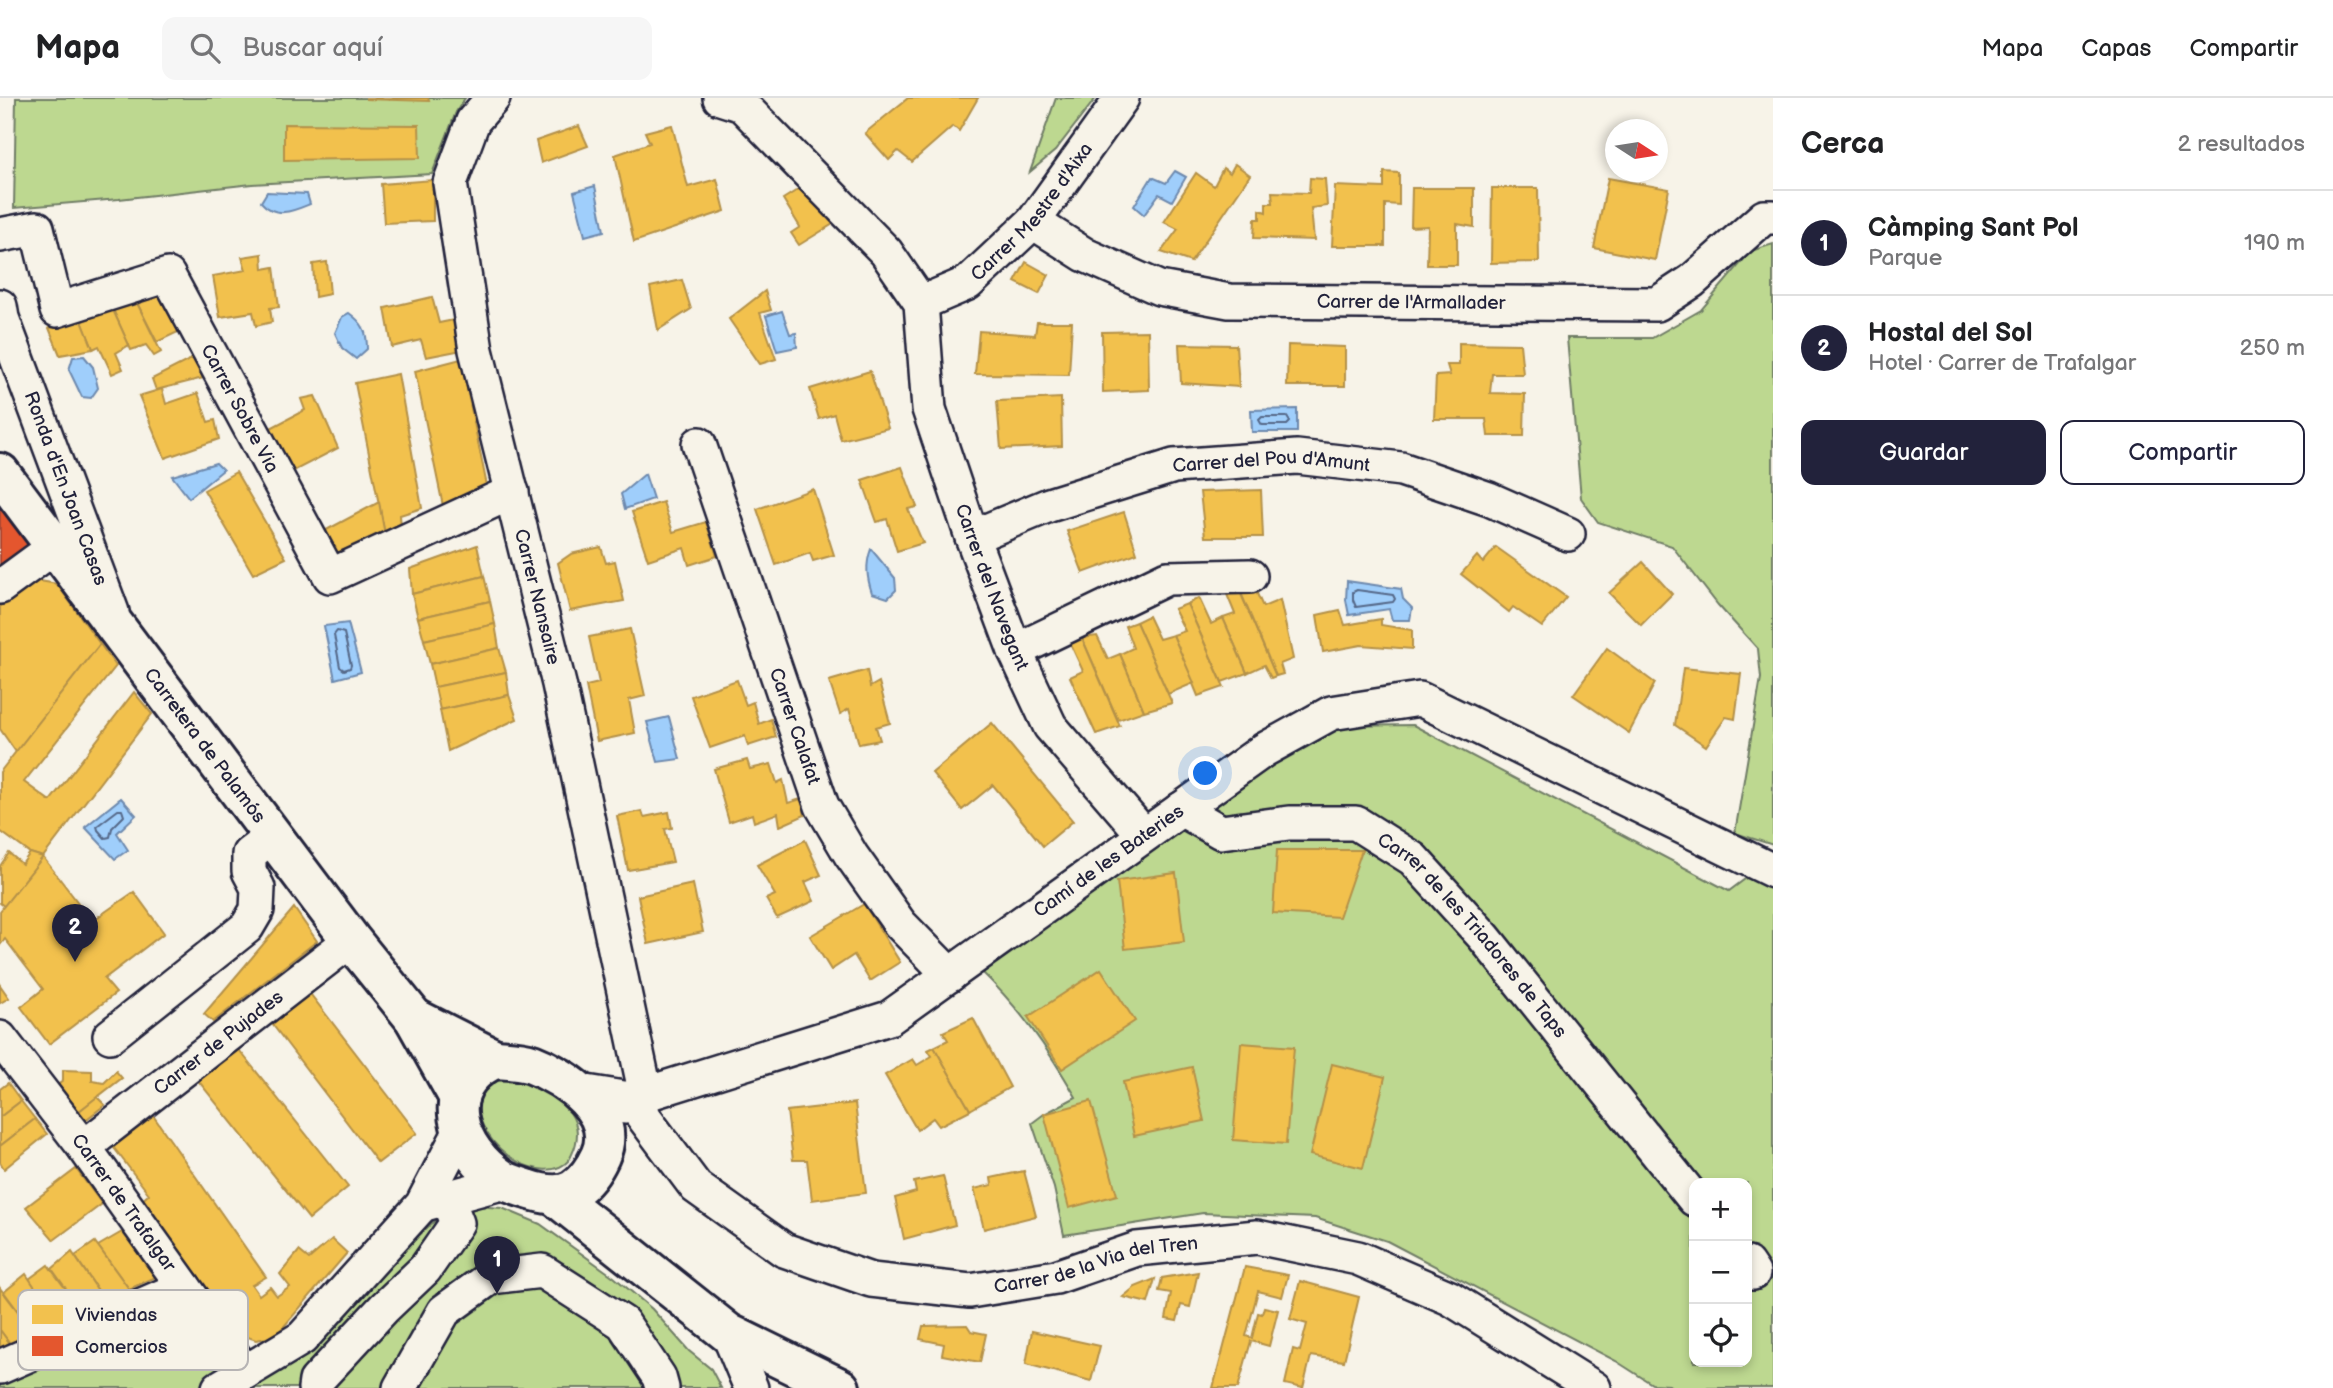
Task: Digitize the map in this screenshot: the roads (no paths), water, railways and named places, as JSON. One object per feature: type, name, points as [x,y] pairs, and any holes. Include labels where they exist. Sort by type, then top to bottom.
[{"type":"main road","name":"Carretera de Palamós","points":[[0,473],[351,940],[414,1018],[460,1114]]},
{"type":"main road","name":"Carretera de Palamós","points":[[414,1018],[495,1059]]},
{"type":"main road","points":[[598,1155],[584,1181],[571,1191],[554,1195],[505,1182],[477,1159],[468,1146],[460,1114],[461,1087],[479,1066],[495,1059],[531,1064],[580,1091],[593,1103],[598,1155],[596,1199],[612,1241]]},
{"type":"main road","points":[[554,1195],[728,1333],[840,1388]]},
{"type":"street","name":"Carrer Nansaire","points":[[493,98],[473,121],[450,183],[476,349],[559,684],[645,1086],[630,1099]]},
{"type":"street","points":[[720,98],[742,105],[887,251],[921,303]]},
{"type":"street","name":"Carrer Mestre d'Aixa","points":[[921,303],[968,283],[1034,222],[1122,98]]},
{"type":"street","name":"Carrer de l'Armallader","points":[[1034,222],[1085,255],[1159,288],[1229,302],[1657,304],[1692,281],[1764,217],[1773,217]]},
{"type":"street","name":"Carrer Sobre Via","points":[[0,235],[37,228],[57,310],[168,275],[330,576],[512,492]]},
{"type":"street","name":"Carrer del Navegant","points":[[921,303],[929,409],[972,537],[1015,651],[1050,726],[1144,835]]},
{"type":"street","name":"Ronda d'En Joan Casas","points":[[0,306],[2,318],[119,631]]},
{"type":"street","name":"Carrer Calafat","points":[[699,444],[822,806],[851,855],[901,924],[950,975]]},
{"type":"street","name":"Carrer del Pou d'Amunt","points":[[972,537],[1049,505],[1174,466],[1297,457],[1401,469],[1489,499],[1568,534]]},
{"type":"street","points":[[0,587],[55,546]]},
{"type":"street","points":[[1015,651],[1167,579],[1250,576]]},
{"type":"street","name":"Camí de les Bateries","points":[[630,1099],[889,1018],[1264,750],[1331,713],[1420,699],[1773,871]]},
{"type":"street","name":"Carrer de les Triadores de Taps","points":[[1181,809],[1221,832],[1289,823],[1356,823],[1413,859],[1484,937],[1689,1193]]},
{"type":"street","points":[[110,1036],[247,927],[257,910],[258,888],[250,871],[249,855],[272,836]]},
{"type":"street","name":"Carrer de Pujades","points":[[84,1147],[351,940]]},
{"type":"street","name":"Carrer de Trafalgar","points":[[0,1038],[84,1147],[186,1290]]},
{"type":"street","points":[[580,1091],[630,1099],[598,1155]]},
{"type":"street","name":"Carrer de la Via del Tren","points":[[630,1099],[696,1187],[784,1250],[871,1280],[970,1292],[1056,1277],[1137,1249],[1257,1237],[1358,1258],[1450,1298],[1594,1388]]},
{"type":"street","points":[[232,1380],[302,1338],[435,1202],[460,1114]]},
{"type":"street","points":[[435,1202],[505,1182]]},
{"type":"street","points":[[314,1388],[316,1381],[384,1308],[425,1269],[457,1223],[435,1202]]},
{"type":"street","points":[[400,1388],[444,1311],[491,1277],[542,1271],[623,1322],[659,1377],[662,1388]]},
{"type":"street","points":[[177,1290],[184,1287]]},
{"type":"street","points":[[728,1333],[751,1388]]},
{"type":"street","points":[[0,1367],[18,1359]]},
{"type":"water","points":[[1175,171],[1186,177],[1172,201],[1159,194],[1144,215],[1134,206],[1152,177],[1166,183]]},
{"type":"water","points":[[595,186],[604,231],[585,236],[574,192]]},
{"type":"water","points":[[267,192],[307,194],[310,204],[279,212],[261,202]]},
{"type":"water","points":[[782,311],[790,334],[796,333],[797,347],[777,351],[766,316]]},
{"type":"water","points":[[349,313],[361,324],[366,337],[367,349],[356,359],[342,348],[335,333],[342,317]]},
{"type":"water","points":[[84,356],[93,367],[98,388],[91,398],[82,397],[69,370],[73,357]]},
{"type":"water","points":[[1297,409],[1297,432],[1252,432],[1251,410]]},
{"type":"water","points":[[216,463],[223,470],[189,498],[172,476]]},
{"type":"water","points":[[645,474],[653,499],[625,509],[621,494]]},
{"type":"water","points":[[871,549],[895,578],[896,590],[888,598],[872,593],[867,571]]},
{"type":"water","points":[[1347,581],[1401,589],[1403,599],[1412,608],[1410,620],[1392,620],[1389,609],[1349,615],[1346,600]]},
{"type":"water","points":[[348,623],[361,672],[335,679],[324,626]]},
{"type":"water","points":[[669,717],[680,759],[658,762],[647,722]]},
{"type":"water","points":[[121,798],[136,815],[117,833],[128,850],[115,859],[85,827]]},
{"type":"place","name":"Hostal del Sol","points":[[75,962]]},
{"type":"place","name":"Càmping Sant Pol","points":[[497,1294]]}]
